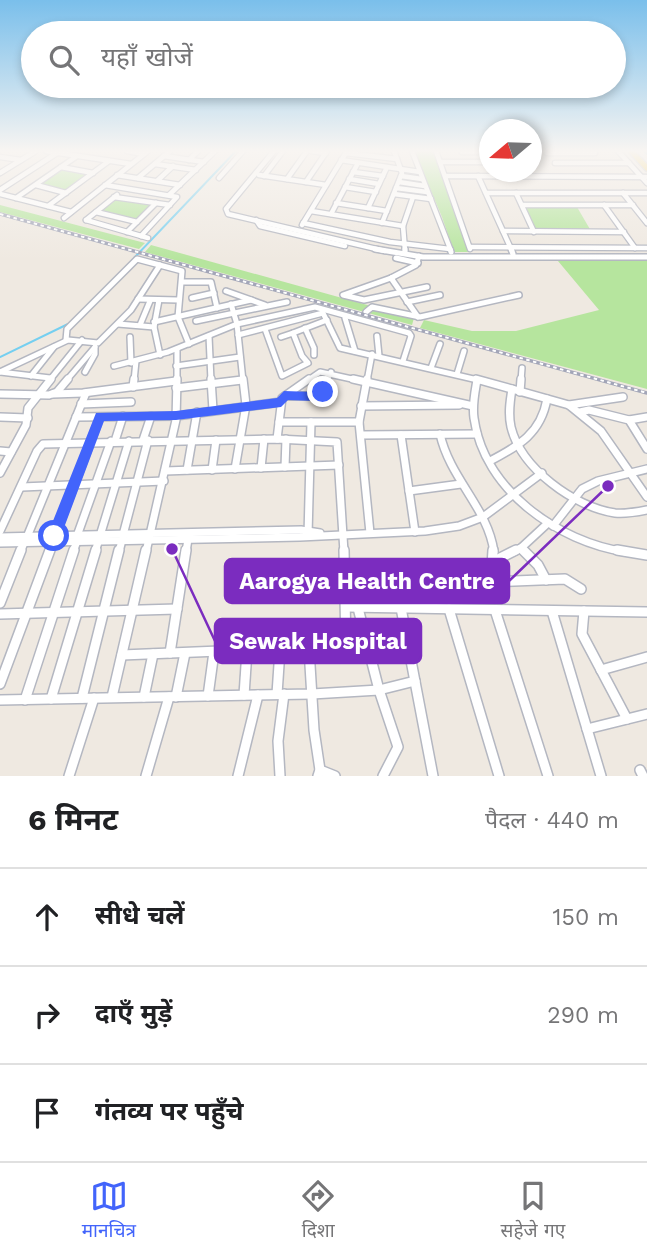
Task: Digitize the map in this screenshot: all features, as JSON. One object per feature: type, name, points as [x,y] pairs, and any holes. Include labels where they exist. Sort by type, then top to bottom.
[{"type":"street","points":[[16,198],[33,187]]},
{"type":"street","points":[[44,187],[66,193]]},
{"type":"street","points":[[48,206],[74,187]]},
{"type":"street","points":[[64,218],[102,187]]},
{"type":"street","points":[[120,187],[177,197],[141,236]]},
{"type":"street","points":[[169,195],[178,187]]},
{"type":"street","points":[[229,212],[226,209],[246,187]]},
{"type":"street","points":[[229,212],[251,187]]},
{"type":"street","points":[[302,225],[325,187]]},
{"type":"street","points":[[331,214],[345,187]]},
{"type":"street","points":[[346,187],[376,192]]},
{"type":"street","points":[[368,208],[378,187]]},
{"type":"street","points":[[425,187],[452,254]]},
{"type":"street","points":[[449,187],[472,256]]},
{"type":"street","points":[[483,187],[513,254]]},
{"type":"street","points":[[125,188],[85,221],[148,238]]},
{"type":"street","points":[[383,223],[396,188],[427,192]]},
{"type":"street","points":[[405,252],[403,226],[412,190]]},
{"type":"street","points":[[0,192],[71,212]]},
{"type":"street","points":[[485,193],[647,193]]},
{"type":"street","points":[[516,193],[534,232]]},
{"type":"street","points":[[623,193],[647,223]]},
{"type":"street","points":[[394,194],[431,199]]},
{"type":"street","points":[[114,197],[170,205]]},
{"type":"street","points":[[127,232],[156,203]]},
{"type":"street","points":[[336,203],[387,211]]},
{"type":"street","points":[[522,205],[633,205]]},
{"type":"street","points":[[604,205],[635,248]]},
{"type":"street","points":[[311,211],[403,226]]},
{"type":"street","points":[[96,212],[137,222]]},
{"type":"street","points":[[229,212],[256,220],[260,226],[365,248],[419,258],[452,254]]},
{"type":"street","points":[[229,212],[339,230],[452,254],[647,256]]},
{"type":"street","points":[[339,230],[346,216]]},
{"type":"street","points":[[302,225],[419,258]]},
{"type":"street","points":[[503,232],[624,232]]},
{"type":"street","points":[[470,247],[647,248]]},
{"type":"street","points":[[472,256],[647,256]]},
{"type":"street","points":[[419,258],[391,278],[343,295],[360,300],[426,287]]},
{"type":"street","points":[[66,340],[67,329],[136,260],[182,271],[178,317],[189,344]]},
{"type":"street","points":[[0,372],[66,340],[98,343],[138,299],[160,265]]},
{"type":"street","points":[[391,278],[418,317]]},
{"type":"street","points":[[182,282],[211,282],[217,307]]},
{"type":"street","points":[[377,283],[385,296]]},
{"type":"street","points":[[226,292],[267,306],[271,316]]},
{"type":"street","points":[[192,298],[214,293]]},
{"type":"street","points":[[407,302],[440,295]]},
{"type":"street","points":[[364,316],[372,307],[418,317],[455,312],[519,295]]},
{"type":"street","points":[[138,299],[178,300]]},
{"type":"street","points":[[159,300],[154,324],[160,355]]},
{"type":"street","points":[[118,324],[154,324],[251,300]]},
{"type":"street","points":[[140,326],[150,301]]},
{"type":"street","points":[[196,321],[286,302]]},
{"type":"street","points":[[232,304],[237,324],[246,405],[235,469]]},
{"type":"street","points":[[114,366],[160,355],[237,324],[320,307],[364,316],[411,334],[403,361]]},
{"type":"street","points":[[238,335],[322,313],[338,346],[457,374],[569,405],[601,431],[647,497]]},
{"type":"street","points":[[345,318],[355,351]]},
{"type":"street","points":[[281,337],[327,320]]},
{"type":"street","points":[[305,328],[314,348],[314,355]]},
{"type":"street","points":[[265,329],[280,376],[308,364],[293,333]]},
{"type":"street","points":[[209,336],[213,410]]},
{"type":"street","points":[[370,533],[359,422],[366,380],[376,355],[377,336]]},
{"type":"street","points":[[130,337],[133,387]]},
{"type":"street","points":[[0,473],[27,418],[26,412],[82,340]]},
{"type":"street","points":[[431,368],[440,344]]},
{"type":"street","points":[[31,376],[56,345]]},
{"type":"street","points":[[53,394],[65,386],[95,347],[95,354],[85,372]]},
{"type":"street","points":[[112,697],[172,440],[176,416],[177,349]]},
{"type":"street","points":[[457,374],[464,351]]},
{"type":"street","points":[[176,366],[240,357]]},
{"type":"street","points":[[522,368],[510,421],[519,445],[542,473],[573,497],[598,509],[614,513],[647,510]]},
{"type":"street","points":[[0,372],[50,378]]},
{"type":"street","points":[[76,417],[176,416],[282,399],[319,396],[331,372]]},
{"type":"street","points":[[285,467],[279,422],[282,399],[316,373],[331,372],[469,405]]},
{"type":"street","points":[[0,394],[37,396],[242,380]]},
{"type":"street","points":[[477,380],[469,405],[477,434],[489,461],[514,494],[566,534],[607,549],[647,555]]},
{"type":"street","points":[[0,603],[86,393]]},
{"type":"street","points":[[569,405],[623,397]]},
{"type":"street","points":[[489,461],[532,436],[544,419],[547,399]]},
{"type":"street","points":[[81,404],[131,401]]},
{"type":"street","points":[[361,406],[469,405]]},
{"type":"street","points":[[580,412],[589,410],[629,420],[647,417]]},
{"type":"street","points":[[187,470],[197,412]]},
{"type":"street","points":[[0,684],[100,416]]},
{"type":"street","points":[[25,699],[77,538],[124,416]]},
{"type":"street","points":[[82,698],[138,482],[151,416]]},
{"type":"street","points":[[0,417],[27,418]]},
{"type":"street","points":[[629,420],[644,436],[647,449]]},
{"type":"street","points":[[279,422],[359,422]]},
{"type":"street","points":[[308,534],[311,422]]},
{"type":"street","points":[[440,434],[444,452],[483,517],[496,560],[491,582]]},
{"type":"street","points":[[361,435],[477,434]]},
{"type":"street","points":[[401,435],[415,532]]},
{"type":"street","points":[[0,531],[39,447],[43,444],[241,439],[337,442],[346,580],[346,646],[122,655]]},
{"type":"street","points":[[261,468],[264,439]]},
{"type":"street","points":[[212,470],[216,440]]},
{"type":"street","points":[[51,699],[129,441]]},
{"type":"street","points":[[0,451],[11,452]]},
{"type":"street","points":[[166,471],[339,465]]},
{"type":"street","points":[[496,560],[521,548],[551,524],[582,489],[598,481],[647,469]]},
{"type":"street","points":[[0,543],[77,538],[415,532],[458,526],[483,517],[542,473]]},
{"type":"street","points":[[22,487],[164,481]]},
{"type":"street","points":[[410,491],[461,484]]},
{"type":"street","points":[[149,537],[188,539],[204,536]]},
{"type":"street","points":[[0,537],[26,540]]},
{"type":"street","points":[[170,653],[188,539]]},
{"type":"street","points":[[521,548],[538,565],[546,580]]},
{"type":"street","points":[[346,580],[491,582],[565,579],[581,589]]},
{"type":"street","points":[[347,607],[647,612]]},
{"type":"street","points":[[358,608],[398,750],[383,776]]},
{"type":"street","points":[[401,608],[433,776]]},
{"type":"street","points":[[0,614],[177,609]]},
{"type":"street","points":[[449,609],[499,776]]},
{"type":"street","points":[[495,610],[548,776]]},
{"type":"street","points":[[552,611],[601,776]]},
{"type":"street","points":[[584,611],[582,634],[627,719]]},
{"type":"street","points":[[309,649],[319,773],[335,776]]},
{"type":"street","points":[[280,650],[280,776]]},
{"type":"street","points":[[244,695],[247,651]]},
{"type":"street","points":[[208,696],[214,652]]},
{"type":"street","points":[[146,776],[173,697],[184,653]]},
{"type":"street","points":[[144,697],[153,654]]},
{"type":"street","points":[[601,670],[647,657]]},
{"type":"street","points":[[0,700],[312,694],[379,690],[415,681]]},
{"type":"street","points":[[238,776],[258,695]]},
{"type":"street","points":[[69,776],[94,698]]},
{"type":"street","points":[[587,729],[647,714]]},
{"type":"green space","points":[[51,187],[71,187],[66,191]]},
{"type":"green space","points":[[429,187],[446,187],[468,252],[454,252]]},
{"type":"green space","points":[[114,199],[152,204],[136,220],[100,211]]},
{"type":"green space","points":[[0,205],[145,243],[139,249],[0,212]]},
{"type":"green space","points":[[524,207],[577,207],[591,231],[536,230]]},
{"type":"green space","points":[[151,245],[414,318],[412,325],[145,252]]},
{"type":"green space","points":[[558,261],[647,261],[647,389],[420,328],[424,320],[472,331],[516,331],[599,310]]},
{"type":"waterway","points":[[134,258],[201,187]]},
{"type":"waterway","points":[[0,357],[68,324]]},
{"type":"railway","points":[[0,214],[647,393]]},
{"type":"place","name":"Aarogya Health Centre","points":[[608,486]]},
{"type":"place","name":"Sewak Hospital","points":[[172,549]]},
{"type":"route","points":[[54,536],[100,416],[176,416],[281,402],[284,396],[319,396],[323,392]]}]
